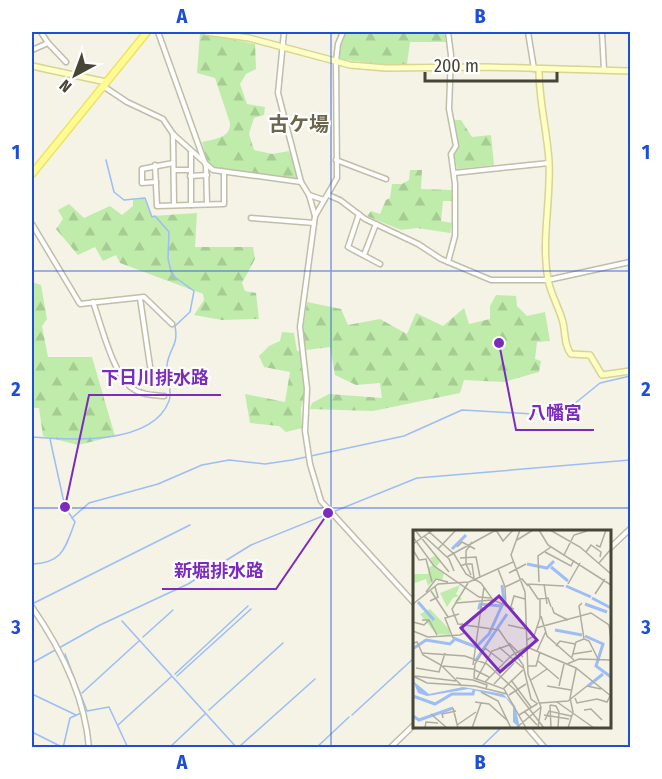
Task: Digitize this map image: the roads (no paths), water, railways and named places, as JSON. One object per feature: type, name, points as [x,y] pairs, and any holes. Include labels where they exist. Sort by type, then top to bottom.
[{"type":"main road","points":[[32,174],[147,32]]},
{"type":"street","points":[[41,32],[66,62]]},
{"type":"street","points":[[159,32],[206,166],[207,204]]},
{"type":"street","points":[[206,32],[249,38],[336,61],[386,68],[630,71]]},
{"type":"street","points":[[284,32],[278,93],[301,182],[309,195],[315,216]]},
{"type":"street","points":[[343,32],[338,44],[336,61],[336,178],[315,216],[300,336],[307,389],[304,431],[321,501],[413,602]]},
{"type":"street","points":[[448,32],[451,68],[448,89],[456,146],[451,154],[454,173],[454,246],[448,262]]},
{"type":"street","points":[[528,32],[537,70],[539,103],[549,163],[545,234],[548,280],[563,321],[567,349],[571,354],[590,355],[602,375],[630,371]]},
{"type":"street","points":[[602,32],[604,70]]},
{"type":"street","points":[[32,50],[48,43]]},
{"type":"street","points":[[32,66],[104,83],[127,102],[156,113],[173,134],[206,166],[224,173],[301,182]]},
{"type":"street","points":[[173,134],[174,205]]},
{"type":"street","points":[[191,152],[191,204]]},
{"type":"street","points":[[336,160],[386,179]]},
{"type":"street","points":[[156,183],[142,183],[142,169],[173,163]]},
{"type":"street","points":[[454,173],[549,163]]},
{"type":"street","points":[[155,165],[157,206],[232,204]]},
{"type":"street","points":[[174,170],[190,170]]},
{"type":"street","points":[[224,173],[224,204]]},
{"type":"street","points":[[190,176],[207,175]]},
{"type":"street","points":[[309,195],[340,200],[376,224],[448,262],[491,280],[548,280],[630,263]]},
{"type":"street","points":[[359,214],[348,247],[380,264]]},
{"type":"street","points":[[251,218],[314,223]]},
{"type":"street","points":[[32,224],[80,304],[144,297],[172,324]]},
{"type":"street","points":[[364,255],[376,224]]},
{"type":"street","points":[[140,298],[150,366]]},
{"type":"street","points":[[93,302],[121,378],[132,388],[145,394],[164,396]]},
{"type":"street","points":[[611,546],[630,529]]},
{"type":"street","points":[[32,607],[61,651],[88,722],[89,747]]},
{"type":"street","points":[[390,747],[413,726]]},
{"type":"street","points":[[528,728],[545,747]]},
{"type":"waterway","points":[[32,437],[87,439],[128,433],[146,426],[160,416],[169,401],[167,365],[175,343],[175,326],[190,312],[194,291],[172,275],[168,259],[169,232],[155,216],[152,217],[145,198],[124,200],[114,192],[106,160]]},
{"type":"waterway","points":[[72,518],[89,503],[158,484],[202,465],[229,460],[265,464],[292,460],[404,436],[462,410],[550,415],[568,409],[600,383],[630,376]]},
{"type":"waterway","points":[[32,564],[50,561],[57,557],[65,546],[75,522],[65,507],[50,439]]},
{"type":"waterway","points":[[32,663],[100,625],[188,584],[251,545],[417,478],[630,460]]},
{"type":"waterway","points":[[34,603],[190,525]]},
{"type":"waterway","points":[[175,674],[248,606]]},
{"type":"waterway","points":[[177,676],[251,609]]},
{"type":"waterway","points":[[143,637],[173,610]]},
{"type":"waterway","points":[[122,621],[237,748]]},
{"type":"waterway","points":[[82,693],[139,641]]},
{"type":"waterway","points":[[209,710],[283,643]]},
{"type":"waterway","points":[[65,654],[87,711],[109,707],[128,748]]},
{"type":"waterway","points":[[352,715],[413,659]]},
{"type":"waterway","points":[[118,725],[171,677]]},
{"type":"waterway","points":[[241,745],[315,679]]},
{"type":"waterway","points":[[32,694],[76,715]]},
{"type":"waterway","points":[[63,748],[70,718],[81,713]]},
{"type":"waterway","points":[[169,748],[205,714]]},
{"type":"waterway","points":[[316,748],[349,717]]},
{"type":"waterway","points":[[480,748],[501,728]]},
{"type":"waterway","points":[[32,732],[62,747]]},
{"type":"place","name":"八幡宮","points":[[499,343]]},
{"type":"place","name":"下日川排水路","points":[[65,507]]},
{"type":"place","name":"新堀排水路","points":[[328,513]]},
{"type":"district","name":"古ケ場","points":[[299,124]]}]
